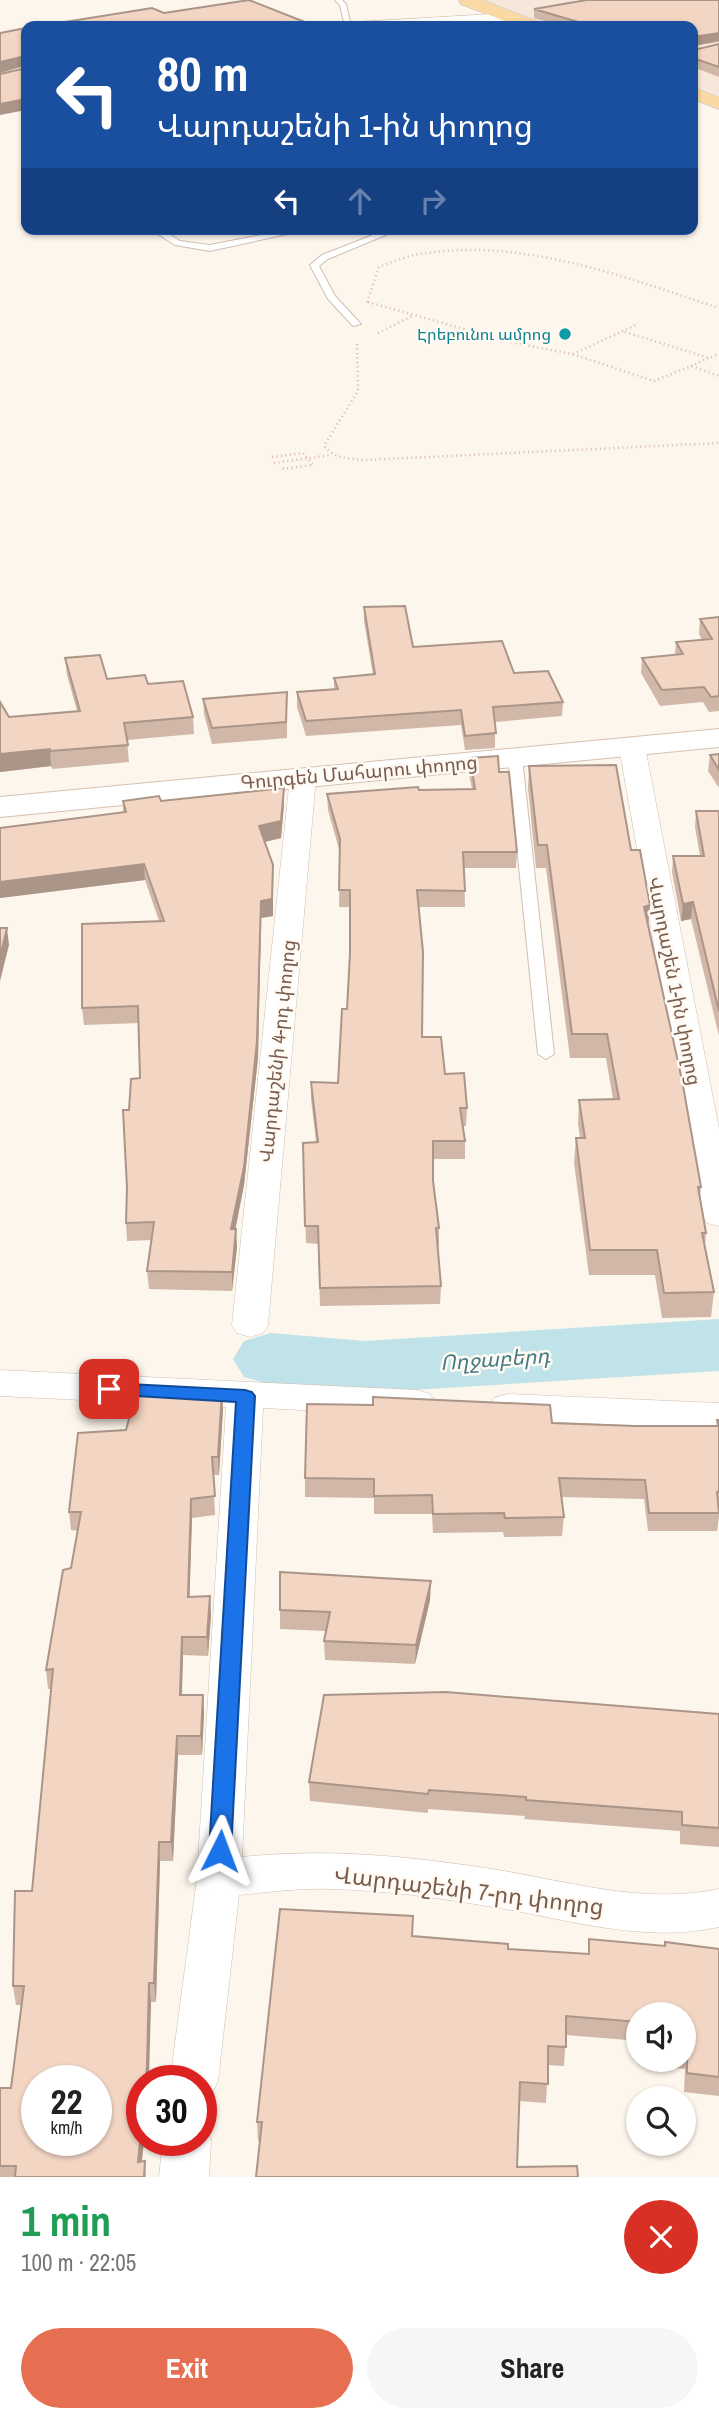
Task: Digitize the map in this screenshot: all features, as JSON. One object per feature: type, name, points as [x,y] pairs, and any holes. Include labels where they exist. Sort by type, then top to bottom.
[{"type":"main road","points":[[474,3],[511,9],[526,21]]},
{"type":"main road","points":[[698,95],[719,103]]},
{"type":"main road","name":"Գուրգեն Մահարու փողոց","points":[[0,807],[719,738]]},
{"type":"street","points":[[440,21],[511,9]]},
{"type":"street","name":"Վարդաշեն 1-ին փողոց","points":[[632,747],[719,1215]]},
{"type":"street","name":"Վարդաշենի 4-րդ փողոց","points":[[250,1325],[303,777]]},
{"type":"street","points":[[0,1383],[719,1416]]},
{"type":"street","points":[[196,2065],[219,1878],[245,1396]]},
{"type":"street","name":"Վարդաշենի 7-րդ փողոց","points":[[219,1878],[343,1870],[494,1888],[583,1905],[656,1913],[705,1912],[719,1908]]},
{"type":"street","points":[[184,2177],[186,2156]]},
{"type":"lane","points":[[338,0],[343,4],[347,21]]},
{"type":"lane","points":[[164,235],[178,243],[210,248],[276,235]]},
{"type":"lane","points":[[356,324],[349,319],[316,275],[314,265],[326,257],[381,235]]},
{"type":"lane","points":[[516,758],[546,1054]]},
{"type":"path","points":[[719,308],[595,269],[523,255],[456,250],[401,257],[379,267],[356,324],[358,391],[324,446],[331,455],[339,459],[366,460],[719,443]]},
{"type":"path","points":[[367,302],[510,342],[572,354],[654,381],[719,354]]},
{"type":"path","points":[[369,338],[414,315]]},
{"type":"path","points":[[572,354],[638,324]]},
{"type":"path","points":[[625,332],[709,358]]},
{"type":"path","points":[[691,366],[719,376]]},
{"type":"path","points":[[272,457],[303,453],[313,466],[281,470]]},
{"type":"path","points":[[274,463],[331,455]]},
{"type":"shaded area","points":[[481,0],[719,0],[719,95],[698,87],[698,21],[533,21]]},
{"type":"building","points":[[249,0],[302,21],[71,21],[152,8],[164,13]]},
{"type":"building","points":[[587,0],[719,0],[719,33],[698,36],[698,21],[575,21],[534,9]]},
{"type":"building","points":[[21,29],[21,57],[0,62],[0,33]]},
{"type":"building","points":[[719,44],[719,67],[698,60],[698,49]]},
{"type":"building","points":[[21,69],[21,100],[0,104],[0,74]]},
{"type":"building","points":[[405,606],[413,647],[502,641],[514,673],[548,671],[563,702],[493,707],[496,733],[465,736],[461,710],[306,721],[297,692],[338,689],[334,678],[375,674],[364,607]]},
{"type":"building","points":[[719,617],[719,696],[711,697],[704,687],[662,690],[642,658],[683,654],[676,642],[712,639],[700,619]]},
{"type":"building","points":[[100,655],[107,679],[145,675],[148,684],[183,681],[193,717],[124,723],[128,745],[0,754],[0,702],[9,717],[80,711],[65,658]]},
{"type":"building","points":[[287,692],[286,722],[212,728],[203,699]]},
{"type":"building","points":[[719,754],[719,770],[710,755]]},
{"type":"building","points":[[498,756],[499,772],[509,772],[517,852],[463,852],[465,891],[417,890],[423,952],[422,1037],[441,1037],[445,1074],[464,1073],[467,1108],[460,1108],[465,1141],[433,1141],[433,1181],[439,1228],[436,1228],[441,1286],[320,1288],[318,1226],[305,1226],[303,1143],[318,1142],[311,1082],[338,1083],[342,1009],[347,1009],[350,953],[350,890],[339,890],[340,839],[327,794],[418,787],[419,790],[475,789],[470,758]]},
{"type":"building","points":[[616,765],[631,850],[640,850],[650,905],[644,907],[682,1080],[701,1187],[698,1187],[706,1233],[702,1233],[714,1292],[664,1293],[657,1250],[590,1250],[576,1138],[585,1138],[579,1100],[619,1099],[607,1034],[572,1034],[547,845],[538,845],[529,766]]},
{"type":"building","points":[[284,788],[281,821],[259,826],[273,865],[272,899],[261,901],[257,1041],[244,1167],[231,1229],[236,1229],[232,1272],[147,1271],[154,1222],[126,1223],[123,1110],[129,1110],[131,1079],[140,1078],[138,1006],[82,1008],[82,924],[164,921],[144,864],[0,882],[0,828],[126,812],[123,801],[159,796],[161,801]]},
{"type":"building","points":[[696,811],[719,811],[719,1011],[693,902],[683,904],[673,856],[704,856]]},
{"type":"building","points":[[0,928],[7,928],[0,957]]},
{"type":"building","points":[[204,1389],[222,1390],[218,1457],[212,1457],[215,1496],[191,1499],[188,1597],[210,1596],[207,1637],[182,1637],[180,1695],[203,1695],[201,1736],[177,1736],[171,1842],[159,1842],[154,1983],[149,1983],[146,2065],[126,2065],[126,2156],[139,2156],[138,2162],[145,2161],[144,2177],[15,2177],[16,2166],[0,2166],[0,2088],[11,2088],[24,1986],[13,1986],[15,1891],[32,1891],[53,1669],[46,1670],[63,1570],[71,1568],[81,1512],[69,1512],[78,1433],[126,1430],[135,1396],[203,1395]]},
{"type":"building","points":[[373,1397],[550,1405],[552,1423],[718,1426],[719,1420],[719,1513],[649,1513],[645,1480],[559,1478],[564,1517],[505,1518],[504,1513],[433,1514],[432,1495],[374,1496],[374,1479],[305,1478],[307,1404],[373,1405]]},
{"type":"building","points":[[280,1572],[431,1581],[416,1645],[324,1641],[330,1612],[280,1610]]},
{"type":"building","points":[[446,1692],[719,1714],[719,1828],[682,1825],[682,1812],[526,1800],[526,1797],[429,1790],[428,1794],[309,1782],[324,1695]]},
{"type":"building","points":[[280,1909],[413,1916],[412,1936],[508,1944],[508,1949],[589,1954],[589,1939],[665,1946],[665,1942],[719,1949],[719,2077],[687,2073],[696,2072],[696,2002],[626,2002],[626,2021],[566,2016],[566,2047],[548,2046],[548,2084],[520,2082],[517,2167],[577,2166],[578,2177],[256,2177],[262,2122],[257,2122]]},
{"type":"waterway","name":"Ողջաբերդ","points":[[271,1359],[365,1367],[719,1345]]},
{"type":"place","name":"Էրեբունու ամրոց","points":[[565,334]]},
{"type":"route","points":[[109,1389],[245,1396],[220,1851]]}]
